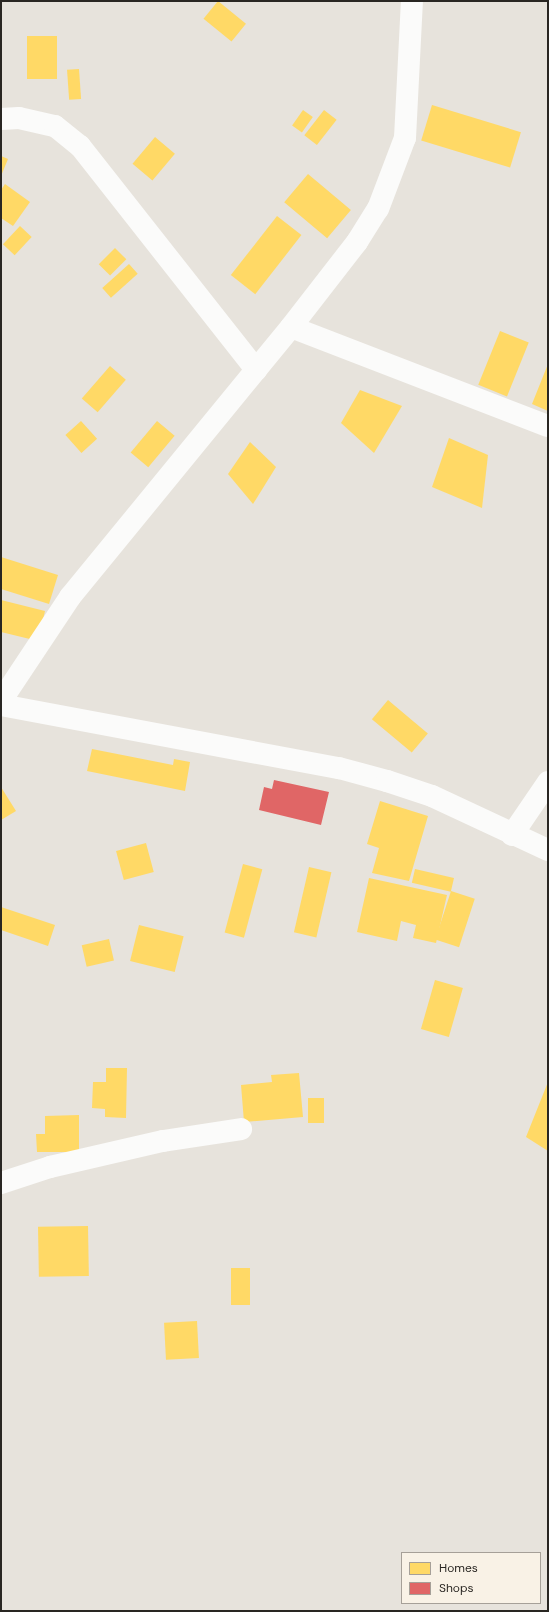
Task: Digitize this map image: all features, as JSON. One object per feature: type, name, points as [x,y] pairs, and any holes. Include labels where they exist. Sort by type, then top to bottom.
[{"type":"street","points":[[1,701],[70,596],[291,327],[357,242],[378,209],[393,176],[405,138],[412,1]]},
{"type":"street","points":[[1,119],[19,118],[55,126],[80,146],[256,370]]},
{"type":"street","points":[[291,327],[548,426]]},
{"type":"street","points":[[1,705],[339,768],[432,796],[548,850]]},
{"type":"street","points":[[512,834],[548,782]]},
{"type":"street","points":[[1,1183],[50,1167],[163,1141],[241,1129]]},
{"type":"building: Homes","points":[[218,1],[246,24],[232,42],[204,19]]},
{"type":"building: Homes","points":[[27,36],[57,36],[57,79],[27,79]]},
{"type":"building: Homes","points":[[79,69],[81,99],[69,100],[67,70]]},
{"type":"building: Homes","points":[[432,105],[521,132],[510,168],[421,140]]},
{"type":"building: Homes","points":[[303,110],[313,117],[302,132],[292,126]]},
{"type":"building: Homes","points":[[324,110],[337,120],[317,145],[304,135]]},
{"type":"building: Homes","points":[[155,137],[175,154],[152,181],[133,164]]},
{"type":"building: Homes","points":[[1,156],[8,159],[1,176]]},
{"type":"building: Homes","points":[[308,174],[351,210],[327,238],[284,202]]},
{"type":"building: Homes","points":[[5,184],[30,202],[13,226],[1,218],[1,190]]},
{"type":"building: Homes","points":[[277,216],[301,235],[255,294],[231,275]]},
{"type":"building: Homes","points":[[20,226],[32,237],[15,255],[3,244]]},
{"type":"building: Homes","points":[[115,248],[126,259],[110,276],[99,264]]},
{"type":"building: Homes","points":[[129,264],[138,274],[111,298],[102,288]]},
{"type":"building: Homes","points":[[500,331],[529,343],[507,396],[478,385]]},
{"type":"building: Homes","points":[[548,364],[548,411],[532,404]]},
{"type":"building: Homes","points":[[110,366],[126,380],[98,412],[82,398]]},
{"type":"building: Homes","points":[[360,390],[402,406],[374,453],[341,423]]},
{"type":"building: Homes","points":[[81,421],[97,439],[81,453],[65,435]]},
{"type":"building: Homes","points":[[157,421],[175,436],[148,467],[131,452]]},
{"type":"building: Homes","points":[[449,438],[488,455],[482,508],[432,487]]},
{"type":"building: Homes","points":[[250,442],[276,467],[253,504],[228,474]]},
{"type":"building: Homes","points":[[1,557],[58,575],[49,604],[1,589]]},
{"type":"building: Homes","points":[[1,600],[45,611],[38,641],[1,632]]},
{"type":"building: Homes","points":[[388,700],[428,733],[412,753],[372,719]]},
{"type":"building: Homes","points":[[92,749],[173,765],[174,759],[190,762],[185,791],[87,771]]},
{"type":"building: Homes","points":[[1,787],[16,811],[1,820]]},
{"type":"building: Homes","points":[[380,801],[428,816],[409,881],[372,873],[379,848],[367,844]]},
{"type":"building: Homes","points":[[146,843],[154,872],[124,880],[116,851]]},
{"type":"building: Homes","points":[[243,864],[262,869],[244,938],[225,933]]},
{"type":"building: Homes","points":[[309,867],[331,872],[316,937],[294,932]]},
{"type":"building: Homes","points":[[415,869],[454,878],[451,892],[412,883]]},
{"type":"building: Homes","points":[[369,878],[447,895],[436,943],[413,938],[416,925],[401,921],[397,941],[357,932]]},
{"type":"building: Homes","points":[[451,891],[475,899],[459,947],[435,940]]},
{"type":"building: Homes","points":[[1,907],[55,925],[48,946],[1,930]]},
{"type":"building: Homes","points":[[139,925],[184,936],[175,972],[130,961]]},
{"type":"building: Homes","points":[[109,939],[114,960],[87,967],[82,945]]},
{"type":"building: Homes","points":[[435,980],[463,988],[449,1037],[421,1029]]},
{"type":"building: Homes","points":[[106,1068],[127,1068],[126,1118],[105,1117],[105,1109],[92,1108],[93,1082],[106,1082]]},
{"type":"building: Homes","points":[[299,1073],[303,1117],[244,1122],[241,1085],[272,1082],[271,1075]]},
{"type":"building: Homes","points":[[548,1082],[548,1151],[526,1137]]},
{"type":"building: Homes","points":[[308,1098],[324,1098],[324,1123],[308,1123]]},
{"type":"building: Homes","points":[[79,1115],[79,1152],[37,1152],[36,1134],[45,1134],[45,1116]]},
{"type":"building: Homes","points":[[88,1226],[89,1276],[39,1277],[38,1227]]},
{"type":"building: Homes","points":[[231,1268],[250,1268],[250,1305],[231,1305]]},
{"type":"building: Homes","points":[[197,1321],[199,1358],[166,1360],[164,1323]]},
{"type":"building: Shops","points":[[274,780],[329,792],[321,825],[259,810],[264,787],[272,789]]}]
